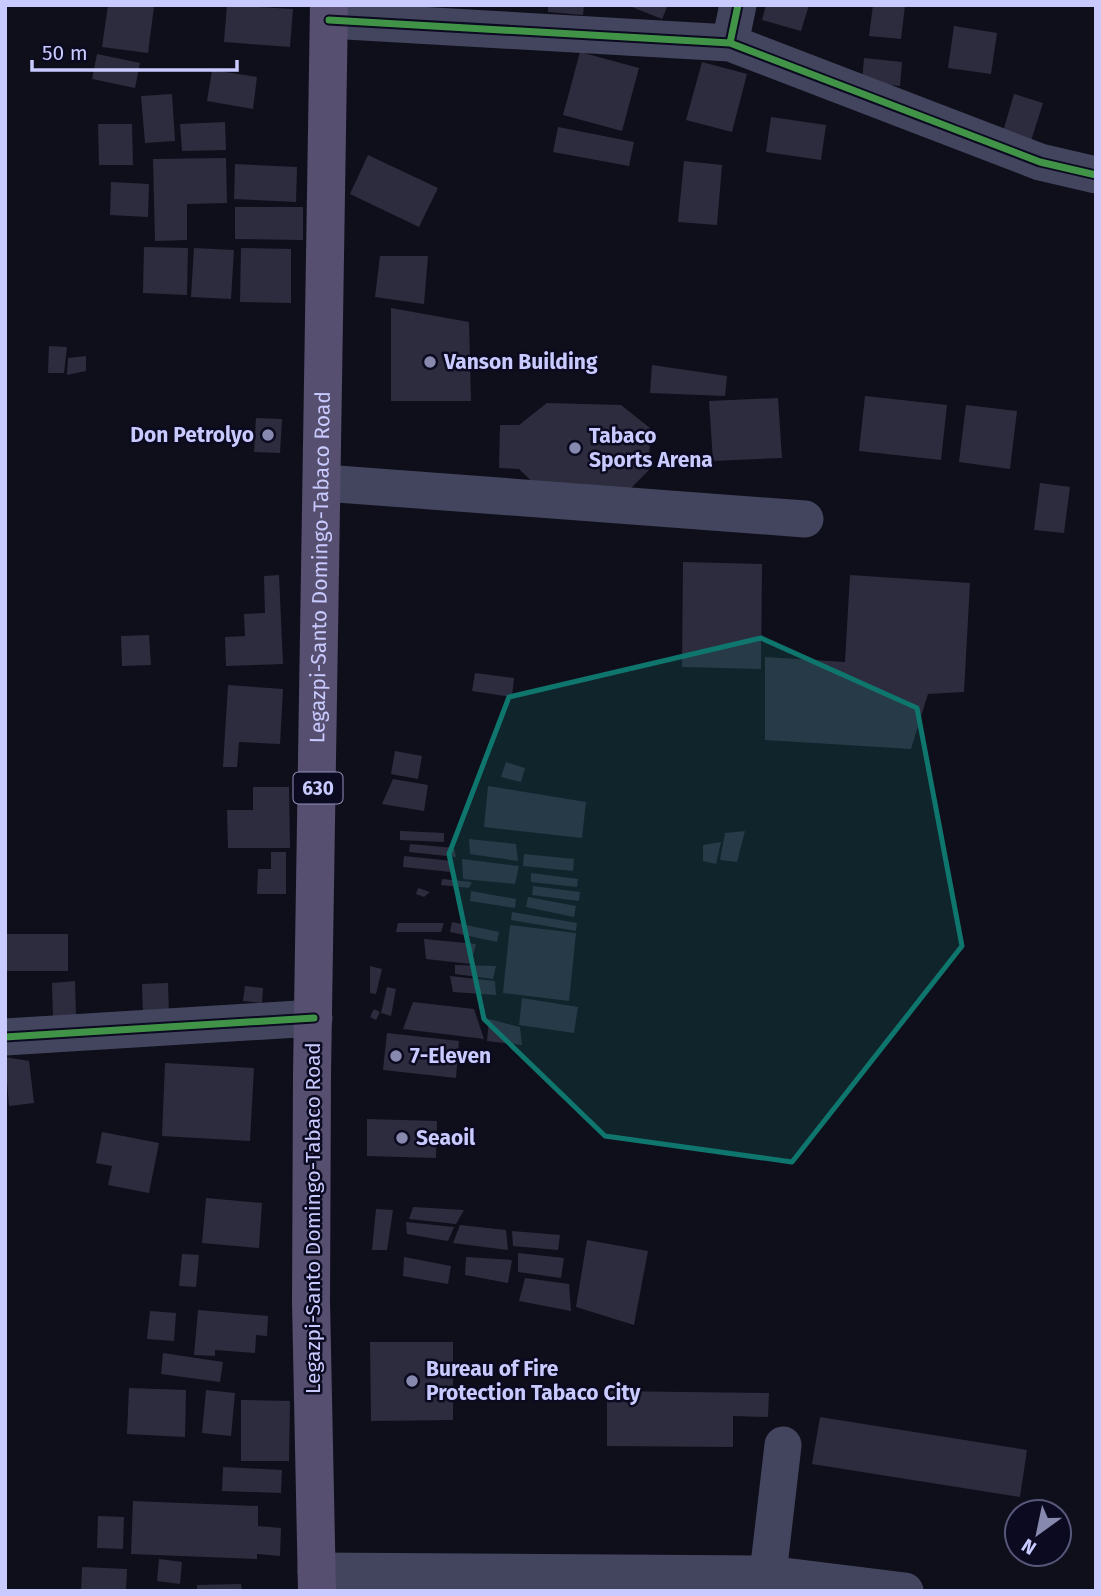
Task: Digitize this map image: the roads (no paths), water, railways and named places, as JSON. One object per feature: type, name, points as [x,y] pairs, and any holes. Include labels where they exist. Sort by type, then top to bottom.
[{"type":"main road","name":"Legazpi-Santo Domingo-Tabaco Road","points":[[316,1581],[312,1302],[314,1018],[329,12]]},
{"type":"street","points":[[730,43],[738,5]]},
{"type":"street","points":[[329,12],[730,43],[1040,162],[1096,175]]},
{"type":"street","points":[[324,483],[805,519]]},
{"type":"street","points":[[5,1037],[314,1018]]},
{"type":"street","points":[[768,1574],[783,1445]]},
{"type":"street","points":[[316,1581],[768,1574],[905,1591]]},
{"type":"place","name":"Vanson Building","points":[[430,362]]},
{"type":"place","name":"Don Petrolyo","points":[[268,435]]},
{"type":"place","name":"Tabaco Sports Arena","points":[[575,448]]},
{"type":"place","name":"7-Eleven","points":[[396,1056]]},
{"type":"place","name":"Seaoil","points":[[402,1138]]},
{"type":"place","name":"Bureau of Fire Protection Tabaco City","points":[[412,1381]]}]
